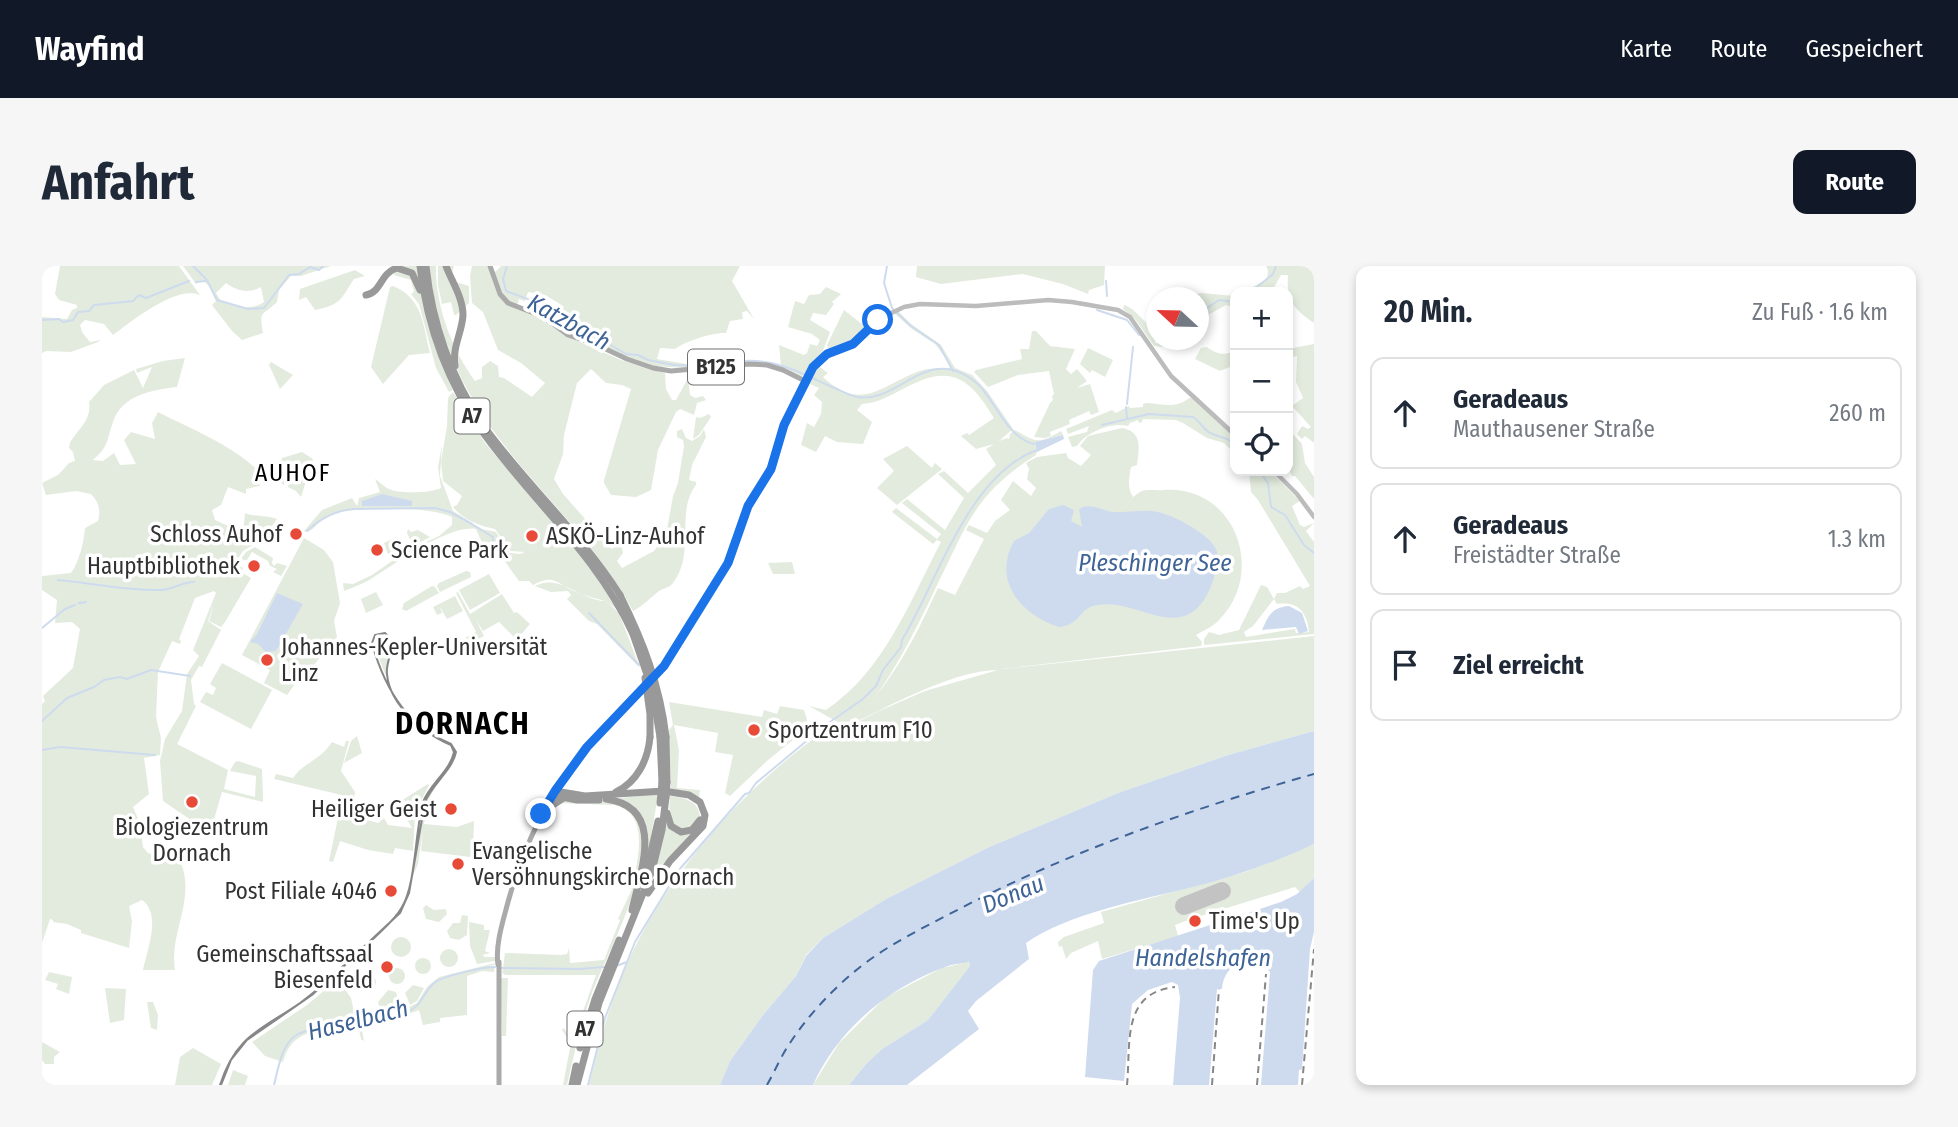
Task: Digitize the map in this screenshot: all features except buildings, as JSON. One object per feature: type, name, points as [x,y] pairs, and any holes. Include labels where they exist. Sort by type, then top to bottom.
[{"type":"highway","name":"A7","points":[[423,266],[429,317],[451,378],[476,423],[584,552],[609,588],[633,634],[650,679],[663,737]]},
{"type":"highway","name":"A7","points":[[423,266],[436,321],[458,381],[494,439],[591,553],[620,595],[640,636],[661,701],[665,802],[634,912],[586,1026],[574,1085]]},
{"type":"highway","points":[[446,266],[462,307],[462,323],[454,353],[458,381]]},
{"type":"highway","points":[[366,295],[375,292],[388,271],[405,269],[416,279],[429,317]]},
{"type":"highway","points":[[609,797],[636,777],[646,756],[650,737],[647,690],[633,634]]},
{"type":"highway","points":[[561,782],[568,797]]},
{"type":"highway","points":[[609,797],[651,790],[677,792],[695,798],[705,812],[701,829],[662,871],[634,912]]},
{"type":"highway","points":[[553,793],[568,797],[651,794],[688,798],[696,803],[701,811],[697,826],[686,832],[674,829],[667,819],[665,802]]},
{"type":"highway","points":[[542,812],[568,797]]},
{"type":"highway","points":[[609,797],[633,808],[643,826],[643,864],[634,912]]},
{"type":"main road","name":"B125","points":[[490,266],[500,294],[508,303],[544,317],[568,335],[627,359],[667,370],[767,365],[807,378]]},
{"type":"main road","points":[[499,1085],[498,967],[501,935],[516,873],[527,842],[553,793],[596,737],[664,666],[728,563],[748,506],[773,464],[784,425],[807,378],[822,357],[853,344],[894,310],[918,304],[976,306],[1056,300],[1122,312],[1137,325],[1171,376],[1230,431]]},
{"type":"main road","points":[[1279,476],[1314,517]]},
{"type":"shaded area","points":[[60,266],[179,266],[200,295],[190,293],[167,300],[113,335],[104,324],[85,320],[80,325],[90,342],[101,340],[71,352],[42,353],[42,317],[67,319],[72,310],[77,308],[77,305],[59,300],[55,294]]},
{"type":"shaded area","points":[[183,266],[331,266],[301,276],[291,276],[279,290],[277,302],[263,314],[263,333],[242,340],[212,305],[216,301],[209,286],[202,280],[196,284]],"holes":[[[226,283],[238,290],[247,291],[261,287],[264,302],[242,307],[221,301],[216,293]]]},
{"type":"shaded area","points":[[397,266],[417,266],[430,330],[453,390],[449,392],[436,368],[419,304],[411,294],[414,292],[411,280],[394,275]]},
{"type":"shaded area","points":[[429,266],[436,266],[438,296],[452,341],[475,381],[482,378],[482,367],[490,361],[498,366],[499,377],[532,397],[545,383],[521,363],[498,350],[483,312],[472,303],[472,266],[488,266],[499,296],[508,305],[535,315],[564,335],[621,360],[665,373],[666,389],[672,400],[676,400],[688,378],[690,395],[695,398],[703,396],[706,400],[697,403],[694,415],[680,409],[676,412],[658,450],[651,490],[636,497],[611,495],[604,480],[631,389],[606,383],[591,369],[577,383],[564,435],[563,454],[554,479],[563,494],[612,549],[617,544],[621,545],[623,553],[617,561],[622,568],[654,551],[666,535],[684,446],[683,440],[677,437],[677,431],[682,429],[686,438],[692,441],[700,436],[704,429],[706,437],[692,465],[689,480],[696,482],[696,485],[687,507],[685,546],[680,571],[671,585],[637,609],[633,611],[596,554],[510,452],[472,398],[456,367],[444,334]]},
{"type":"shaded area","points":[[438,266],[454,266],[452,273],[456,282],[469,286],[469,303],[456,315],[451,302],[442,304]]},
{"type":"shaded area","points":[[501,266],[740,266],[732,281],[754,319],[747,311],[742,312],[743,319],[730,321],[726,333],[700,338],[675,349],[660,348],[657,359],[687,364],[688,368],[650,366],[567,332],[560,304],[545,295],[528,292],[525,301],[519,299],[517,306],[512,303],[502,292],[494,273]]},
{"type":"shaded area","points":[[917,266],[1105,266],[1104,285],[1089,290],[1088,294],[1063,284],[1023,274],[941,284],[916,277]]},
{"type":"shaded area","points":[[1266,266],[1314,266],[1314,323],[1293,304],[1293,287],[1288,287],[1288,275],[1281,275],[1274,287],[1253,287],[1267,279]]},
{"type":"shaded area","points":[[355,270],[365,276],[354,279],[343,296],[330,306],[315,310],[306,297],[299,300],[300,289]]},
{"type":"shaded area","points":[[390,287],[403,291],[416,305],[430,353],[409,355],[383,384],[371,367]]},
{"type":"shaded area","points":[[826,287],[841,294],[832,302],[834,304],[826,315],[813,313],[810,320],[830,332],[822,353],[813,361],[805,375],[801,376],[781,366],[779,345],[804,355],[810,344],[817,346],[820,340],[812,334],[788,327],[795,301],[804,304],[809,295],[820,294]]},
{"type":"shaded area","points":[[1209,294],[1230,296],[1230,306],[1226,305],[1209,314]]},
{"type":"shaded area","points":[[1124,305],[1132,309],[1146,322],[1146,335],[1135,319],[1123,309]]},
{"type":"shaded area","points":[[844,310],[867,328],[849,344],[829,350],[827,345]]},
{"type":"shaded area","points":[[898,311],[911,324],[941,345],[955,368],[972,375],[987,391],[1013,429],[999,441],[1009,439],[1015,430],[1038,440],[1061,431],[1063,435],[1035,442],[1036,455],[1008,475],[984,499],[960,537],[895,667],[876,696],[858,716],[841,724],[809,706],[826,710],[864,676],[906,612],[941,542],[937,540],[933,544],[892,512],[896,508],[937,539],[941,534],[902,503],[907,499],[945,530],[964,498],[938,474],[944,471],[968,493],[996,465],[986,449],[994,444],[976,449],[961,436],[967,433],[969,435],[994,418],[985,403],[966,383],[945,376],[919,381],[883,399],[862,404],[857,410],[872,422],[863,444],[837,442],[825,436],[816,452],[801,445],[807,423],[814,427],[821,414],[822,402],[814,395],[819,388],[810,384],[799,403],[817,365],[828,373],[823,377],[837,388],[850,394],[862,395],[885,388],[923,370],[950,368],[935,344],[894,313]]},
{"type":"shaded area","points":[[1032,331],[1036,331],[1050,346],[1075,349],[1066,369],[1071,374],[1077,369],[1087,381],[1077,388],[1090,384],[1099,412],[1091,415],[1089,411],[1069,420],[1070,424],[1050,432],[1051,436],[1045,438],[1034,437],[1053,400],[1049,371],[1018,375],[988,387],[974,372],[1022,359],[1020,349],[1029,349]]},
{"type":"shaded area","points":[[1314,344],[1314,443],[1297,434],[1302,426],[1308,429],[1311,427],[1293,407],[1303,398],[1296,382],[1297,356],[1293,357],[1293,348]]},
{"type":"shaded area","points":[[1088,348],[1113,360],[1105,377],[1092,370],[1090,373],[1080,364]]},
{"type":"shaded area","points":[[1209,348],[1221,354],[1230,352],[1230,367],[1220,371],[1195,359],[1200,350]]},
{"type":"shaded area","points":[[185,358],[177,387],[148,392],[123,406],[117,413],[105,446],[93,460],[103,461],[114,453],[120,465],[136,464],[124,440],[131,432],[155,439],[152,423],[158,412],[213,439],[239,455],[263,475],[258,478],[260,486],[246,489],[246,494],[228,487],[221,505],[212,510],[215,520],[243,533],[245,513],[277,519],[263,539],[243,551],[233,566],[255,547],[273,558],[274,566],[277,563],[287,566],[281,576],[273,572],[277,569],[270,566],[268,561],[252,552],[239,566],[243,568],[241,572],[251,578],[225,622],[221,627],[209,621],[214,602],[208,621],[221,630],[202,667],[199,666],[191,680],[196,706],[177,744],[228,770],[224,789],[255,797],[256,776],[230,771],[238,761],[262,769],[263,798],[263,802],[222,792],[210,833],[163,801],[160,761],[165,739],[182,711],[187,674],[199,656],[193,650],[216,593],[214,591],[195,598],[179,639],[180,644],[172,641],[158,672],[156,717],[161,738],[160,755],[144,758],[149,794],[133,807],[139,821],[143,847],[148,853],[174,861],[173,849],[183,869],[185,894],[175,945],[175,970],[143,970],[152,923],[148,906],[142,900],[129,906],[132,921],[129,948],[81,933],[81,930],[50,919],[42,943],[42,704],[45,701],[43,696],[73,668],[80,629],[72,622],[55,623],[57,600],[42,590],[42,576],[71,573],[81,552],[85,528],[98,521],[99,514],[98,503],[91,494],[76,491],[46,495],[42,483],[58,475],[69,463],[75,461],[69,448],[70,443],[86,419],[89,402],[104,385],[134,370],[143,388],[152,367],[137,373],[136,369]]},
{"type":"shaded area","points":[[271,362],[293,375],[280,389],[269,365]]},
{"type":"shaded area","points":[[453,392],[485,443],[596,575],[619,611],[606,601],[619,613],[640,668],[597,624],[589,621],[567,599],[571,595],[568,591],[551,592],[535,586],[553,583],[564,586],[551,580],[533,585],[529,581],[519,581],[496,549],[486,552],[476,529],[452,532],[438,538],[371,579],[344,591],[343,583],[353,584],[372,575],[405,552],[439,536],[452,525],[452,517],[407,509],[367,509],[333,514],[310,531],[304,531],[322,510],[352,498],[357,506],[359,498],[380,492],[375,479],[387,488],[400,492],[423,492],[441,488],[438,467],[442,445],[440,476],[453,511],[482,529],[496,532],[510,553],[525,552],[511,551],[495,529],[472,522],[453,507],[462,496],[443,481],[441,462],[448,398]]},
{"type":"shaded area","points":[[1193,398],[1230,433],[1230,449],[1224,443],[1207,438],[1176,420],[1143,419],[1142,422],[1139,423],[1138,420],[1128,426],[1114,425],[1093,432],[1072,447],[1068,437],[1087,432],[1089,426],[1068,434],[1066,429],[1112,410],[1116,413],[1129,406],[1143,407],[1143,404],[1147,403],[1174,405]]},
{"type":"shaded area","points":[[709,414],[711,417],[699,435],[693,439],[696,417]]},
{"type":"shaded area","points":[[1122,428],[1133,433],[1138,442],[1137,465],[1131,467],[1129,479],[1133,497],[1147,490],[1188,492],[1209,501],[1225,516],[1236,535],[1241,556],[1241,579],[1233,600],[1217,622],[1196,635],[1202,642],[1201,646],[1001,669],[1314,636],[1314,731],[1228,755],[1118,793],[987,848],[886,899],[823,938],[806,955],[796,976],[763,1015],[730,1061],[720,1085],[589,1085],[608,1016],[626,965],[652,916],[694,854],[744,798],[800,749],[830,727],[842,730],[925,691],[998,670],[960,676],[941,683],[901,700],[847,726],[876,696],[900,662],[938,588],[955,595],[984,539],[966,530],[969,525],[987,533],[995,521],[1010,510],[1001,500],[1013,481],[1031,496],[1036,488],[1027,479],[1029,469],[1026,463],[1037,457],[1066,453],[1068,458],[1081,466],[1091,455],[1080,446],[1088,436]]},
{"type":"shaded area","points":[[1293,434],[1302,444],[1305,463],[1314,477],[1314,499],[1295,476]]},
{"type":"shaded area","points":[[907,446],[932,468],[935,463],[942,469],[897,505],[877,488],[894,471],[883,459]]},
{"type":"shaded area","points":[[302,452],[313,459],[301,497],[288,487],[289,480],[285,479],[284,485],[272,478],[282,458]]},
{"type":"shaded area","points":[[1249,476],[1275,476],[1300,501],[1292,506],[1300,525],[1304,527],[1314,523],[1306,531],[1314,542],[1314,634],[1204,645],[1204,639],[1209,632],[1219,635],[1239,630],[1261,585],[1267,587],[1274,599],[1277,593],[1310,586],[1251,492]],"holes":[[[1274,599],[1277,604],[1291,604],[1300,609],[1309,632],[1296,633],[1295,629],[1246,637],[1244,632],[1253,626]]]},
{"type":"shaded area","points":[[408,529],[411,532],[418,530],[430,537],[413,546]]},
{"type":"shaded area","points":[[396,537],[403,552],[390,560],[384,543]]},
{"type":"shaded area","points":[[304,538],[324,550],[333,562],[340,603],[334,621],[337,637],[308,672],[303,673],[287,695],[264,683],[270,670],[242,655]]},
{"type":"shaded area","points":[[792,562],[795,574],[773,574],[768,563]]},
{"type":"shaded area","points":[[466,571],[470,572],[471,577],[440,592],[437,586],[439,583]]},
{"type":"shaded area","points":[[489,574],[500,593],[470,610],[459,590]]},
{"type":"shaded area","points":[[432,586],[439,593],[406,611],[402,609],[404,603]]},
{"type":"shaded area","points":[[376,592],[383,605],[366,613],[361,599]]},
{"type":"shaded area","points":[[458,592],[470,614],[502,594],[514,613],[517,612],[530,624],[519,637],[514,637],[499,622],[483,631],[476,620],[484,636],[468,644],[465,638],[476,632],[456,593]]},
{"type":"shaded area","points":[[455,596],[463,611],[447,619],[440,607],[442,613],[437,615],[433,607]]},
{"type":"shaded area","points":[[389,641],[387,669],[387,679],[375,648]]},
{"type":"shaded area","points":[[222,663],[272,690],[251,729],[200,702],[206,692],[213,695],[216,688],[210,684]]},
{"type":"shaded area","name":"Sportzentrum F10","points":[[669,702],[762,717],[764,710],[777,714],[780,706],[804,710],[809,727],[768,760],[730,796],[725,793],[733,755],[715,752],[718,733],[674,725],[679,750],[677,788],[700,790],[699,798],[671,789],[669,730],[673,725]]},
{"type":"shaded area","points":[[357,736],[362,753],[344,763],[351,741]]},
{"type":"shaded area","points":[[346,741],[349,741],[341,771],[355,792],[354,798],[274,779],[276,774],[293,778],[332,742],[344,747]]},
{"type":"shaded area","points":[[438,782],[430,797],[424,824],[457,827],[474,821],[473,848],[470,857],[421,851],[423,829],[418,864],[412,878],[422,813],[431,790]]},
{"type":"shaded area","points":[[428,784],[418,815],[415,815],[413,851],[395,848],[393,854],[340,841],[333,862],[329,861],[339,813],[349,817],[351,812],[378,823],[384,818],[388,825],[412,828],[399,803],[391,809],[389,806]]},
{"type":"shaded area","points":[[658,795],[647,860],[644,824],[614,799]]},
{"type":"shaded area","points":[[670,796],[686,799],[697,807],[700,817],[689,830],[675,828],[669,813]]},
{"type":"shaded area","points":[[609,801],[626,806],[632,810],[642,826],[643,848],[631,901],[591,996],[567,1085],[563,1085],[571,1043],[562,1030],[564,1028],[570,1039],[573,1039],[596,975],[502,975],[505,953],[561,955],[567,954],[569,948],[570,963],[604,960],[632,889],[625,887],[630,872],[635,873],[639,843],[636,823],[625,809],[615,805],[556,803]]},
{"type":"shaded area","points":[[696,802],[701,804],[705,812],[703,820],[653,882],[666,820],[678,832],[694,830],[702,814]]},
{"type":"shaded area","points":[[1314,844],[1314,878],[1300,892],[1295,887],[1188,920],[1175,925],[1178,936],[1102,959],[1098,941],[1071,953],[1066,959],[1062,946],[1059,947],[1058,942],[1064,937],[1104,923],[1101,912],[1245,872]]},
{"type":"shaded area","points":[[426,905],[434,910],[446,909],[447,914],[439,922],[426,919],[423,908]]},
{"type":"shaded area","points":[[462,915],[468,916],[467,935],[459,940],[450,938],[447,931],[453,923],[460,923]]},
{"type":"shaded area","points":[[469,922],[484,925],[484,930],[490,930],[485,951],[490,953],[482,955],[495,957],[495,961],[477,964],[470,946]]},
{"type":"shaded area","points":[[397,937],[405,937],[411,947],[405,957],[397,957],[391,951],[391,943]]},
{"type":"shaded area","points":[[445,949],[453,949],[458,958],[456,965],[445,967],[440,962],[440,954]]},
{"type":"shaded area","points":[[420,958],[426,958],[431,966],[429,972],[420,974],[415,969],[415,963]]},
{"type":"shaded area","points":[[968,962],[971,965],[928,1020],[882,1049],[849,1085],[813,1085],[839,1043],[886,997],[942,968]]},
{"type":"shaded area","points":[[495,963],[488,965],[495,966],[494,972],[482,971],[467,976],[467,1015],[440,1018],[440,1022],[423,1025],[419,1010],[393,1020],[361,1025],[364,1041],[361,1039],[357,1020],[386,1016],[417,1003],[427,987],[439,977]]},
{"type":"shaded area","points":[[394,968],[400,968],[405,976],[403,982],[394,984],[389,979],[389,973]]},
{"type":"shaded area","points":[[49,972],[72,977],[69,994],[56,989],[58,984],[45,980]]},
{"type":"shaded area","points":[[363,973],[371,973],[376,982],[374,989],[363,991],[358,986],[358,978]]},
{"type":"shaded area","points":[[501,978],[508,978],[506,1036],[502,1036]]},
{"type":"shaded area","points":[[338,979],[351,998],[357,1025],[303,1035],[288,1049],[283,1062],[265,1056],[252,1042],[307,1005]]},
{"type":"shaded area","points":[[413,985],[424,988],[417,1001],[410,1005],[405,993]]},
{"type":"shaded area","points":[[105,988],[126,989],[124,1020],[110,1023]]},
{"type":"shaded area","points":[[388,990],[396,992],[400,1008],[381,1014],[378,1002]]},
{"type":"shaded area","points":[[147,1002],[153,1002],[158,1015],[157,1030],[151,1028]]},
{"type":"shaded area","points":[[42,1042],[60,1052],[54,1057],[54,1064],[45,1064],[42,1060]]},
{"type":"shaded area","points":[[193,1048],[221,1064],[212,1085],[175,1085],[180,1057]]},
{"type":"shaded area","points":[[233,1070],[248,1076],[245,1085],[228,1085]]},
{"type":"water","points":[[1063,435],[1064,439],[1037,452],[1035,442]]},
{"type":"water","points":[[382,494],[412,501],[412,506],[362,506],[362,501]]},
{"type":"water","name":"Pleschinger See","points":[[1063,505],[1074,510],[1071,521],[1082,527],[1079,509],[1088,506],[1114,512],[1157,512],[1201,533],[1214,546],[1217,562],[1212,584],[1197,609],[1184,616],[1170,618],[1125,606],[1093,606],[1071,624],[1059,627],[1033,614],[1022,605],[1009,583],[1006,570],[1008,556],[1014,541],[1029,533],[1049,509]]},
{"type":"water","points":[[277,593],[303,604],[276,651],[266,652],[258,644],[250,642],[257,634]]},
{"type":"water","points":[[1289,606],[1302,613],[1308,631],[1299,634],[1296,627],[1262,630],[1271,613],[1278,608]]},
{"type":"water","name":"Donau","points":[[1314,731],[1314,844],[1239,874],[1063,923],[1026,943],[1029,959],[976,1001],[968,1011],[979,1029],[907,1085],[849,1085],[882,1049],[928,1020],[970,966],[969,962],[951,965],[906,985],[868,1012],[836,1046],[813,1085],[720,1085],[730,1061],[763,1015],[796,976],[806,956],[823,938],[886,899],[987,848],[1118,793],[1228,755]]},
{"type":"water","name":"Handelshafen","points":[[1314,878],[1314,932],[1310,949],[1302,1069],[1299,1070],[1298,1085],[1261,1085],[1270,972],[1266,967],[1266,956],[1261,954],[1235,965],[1226,975],[1222,989],[1217,989],[1209,1085],[1173,1085],[1180,998],[1178,985],[1172,982],[1148,990],[1132,1004],[1124,1081],[1085,1077],[1093,970],[1099,961],[1281,902],[1297,894]]},
{"type":"waterway","name":"Katzbach","points":[[193,266],[207,280],[217,300],[248,309],[264,308],[289,275],[299,274],[310,267],[319,270],[323,266]]},
{"type":"waterway","name":"Katzbach","points":[[507,266],[503,279],[506,291],[555,309],[563,315],[574,331],[590,333],[626,354],[674,365],[697,366]]},
{"type":"waterway","points":[[887,266],[884,283],[892,308],[911,326],[939,345],[953,371]]},
{"type":"waterway","points":[[1257,287],[1273,274],[1276,266]]},
{"type":"waterway","points":[[42,320],[73,320],[78,312],[89,311],[94,305],[133,301],[139,295],[146,298],[189,281]]},
{"type":"waterway","points":[[196,282],[205,281]]},
{"type":"waterway","points":[[1106,281],[1107,296]]},
{"type":"waterway","points":[[1209,307],[1219,300],[1230,301]]},
{"type":"waterway","points":[[1097,310],[1127,320],[1139,335]]},
{"type":"waterway","points":[[1127,404],[1133,347]]},
{"type":"waterway","name":"Katzbach","points":[[744,361],[779,365],[857,397],[873,397],[887,392],[929,371],[944,369],[961,373],[979,385],[1017,435],[1034,444]]},
{"type":"waterway","points":[[1126,407],[1127,418]]},
{"type":"waterway","points":[[1102,425],[1149,414],[1193,417],[1214,435],[1230,441]]},
{"type":"waterway","points":[[588,1085],[605,1018],[635,942],[679,870],[756,783],[876,686],[883,670],[901,647],[902,640],[942,561],[973,506],[992,482],[1013,463],[1037,450]]},
{"type":"waterway","points":[[1263,476],[1268,483],[1271,507],[1285,515],[1304,545],[1314,553]]},
{"type":"waterway","points":[[307,531],[329,515],[354,509],[435,508],[450,512],[472,524]]},
{"type":"waterway","points":[[473,525],[493,537],[493,546]]},
{"type":"waterway","points":[[58,580],[149,590],[194,582]]},
{"type":"waterway","points":[[79,603],[86,602]]},
{"type":"waterway","points":[[42,628],[65,609],[75,605]]},
{"type":"waterway","points":[[589,613],[639,665]]},
{"type":"waterway","points":[[42,721],[67,698],[104,680],[120,677],[127,679],[151,670],[190,676]]},
{"type":"waterway","points":[[42,750],[60,747],[155,755]]},
{"type":"waterway","name":"Haselbach","points":[[616,966],[627,962]]},
{"type":"waterway","name":"Haselbach","points":[[274,1085],[286,1046],[300,1033],[345,1027],[405,1013],[416,1007],[438,980],[463,972],[495,967]]},
{"type":"waterway","name":"Haselbach","points":[[501,968],[604,967]]},
{"type":"ferry route","points":[[767,1085],[790,1043],[828,996],[866,962],[906,937],[1005,886],[1091,849],[1179,816],[1314,774]]},
{"type":"runway","points":[[1184,906],[1222,891]]},
{"type":"tram line","points":[[220,1085],[226,1068],[234,1055],[242,1044],[251,1035],[300,1003],[319,988],[328,980],[338,972],[392,920],[396,916],[407,897],[423,802],[454,752],[451,745],[435,737],[422,728],[410,716],[400,704],[391,690],[372,643],[375,635],[385,633],[391,642],[387,674],[390,686],[394,697],[410,717],[420,725],[430,733],[451,744],[456,752],[425,802],[409,893],[400,913],[312,995],[247,1040],[231,1060],[221,1085]]},
{"type":"railway","points":[[1302,1085],[1314,949]]},
{"type":"railway","points":[[1257,1085],[1266,974]]},
{"type":"railway","points":[[1127,1085],[1130,1037],[1137,1010],[1145,999],[1158,991],[1175,987]]},
{"type":"railway","points":[[1212,1085],[1219,989]]},
{"type":"place","name":"Schloss Auhof","points":[[296,534]]},
{"type":"place","name":"ASKÖ-Linz-Auhof","points":[[532,536]]},
{"type":"place","name":"Science Park","points":[[377,550]]},
{"type":"place","name":"Hauptbibliothek","points":[[254,566]]},
{"type":"place","name":"Johannes-Kepler-Universität Linz","points":[[267,660]]},
{"type":"place","name":"Sportzentrum F10","points":[[754,730]]},
{"type":"place","name":"Biologiezentrum Dornach","points":[[192,802]]},
{"type":"place","name":"Heiliger Geist","points":[[451,809]]},
{"type":"place","name":"Evangelische Versöhnungskirche Dornach","points":[[458,864]]},
{"type":"place","name":"Post Filiale 4046","points":[[391,891]]},
{"type":"place","name":"Time's Up","points":[[1195,921]]},
{"type":"place","name":"Gemeinschaftssaal Biesenfeld","points":[[387,967]]},
{"type":"district","name":"AUHOF","points":[[293,473]]},
{"type":"district","name":"DORNACH","points":[[463,724]]},
{"type":"route","points":[[541,814],[587,747],[664,666],[728,563],[748,506],[771,469],[784,425],[813,367],[827,354],[853,344],[878,320]]}]
